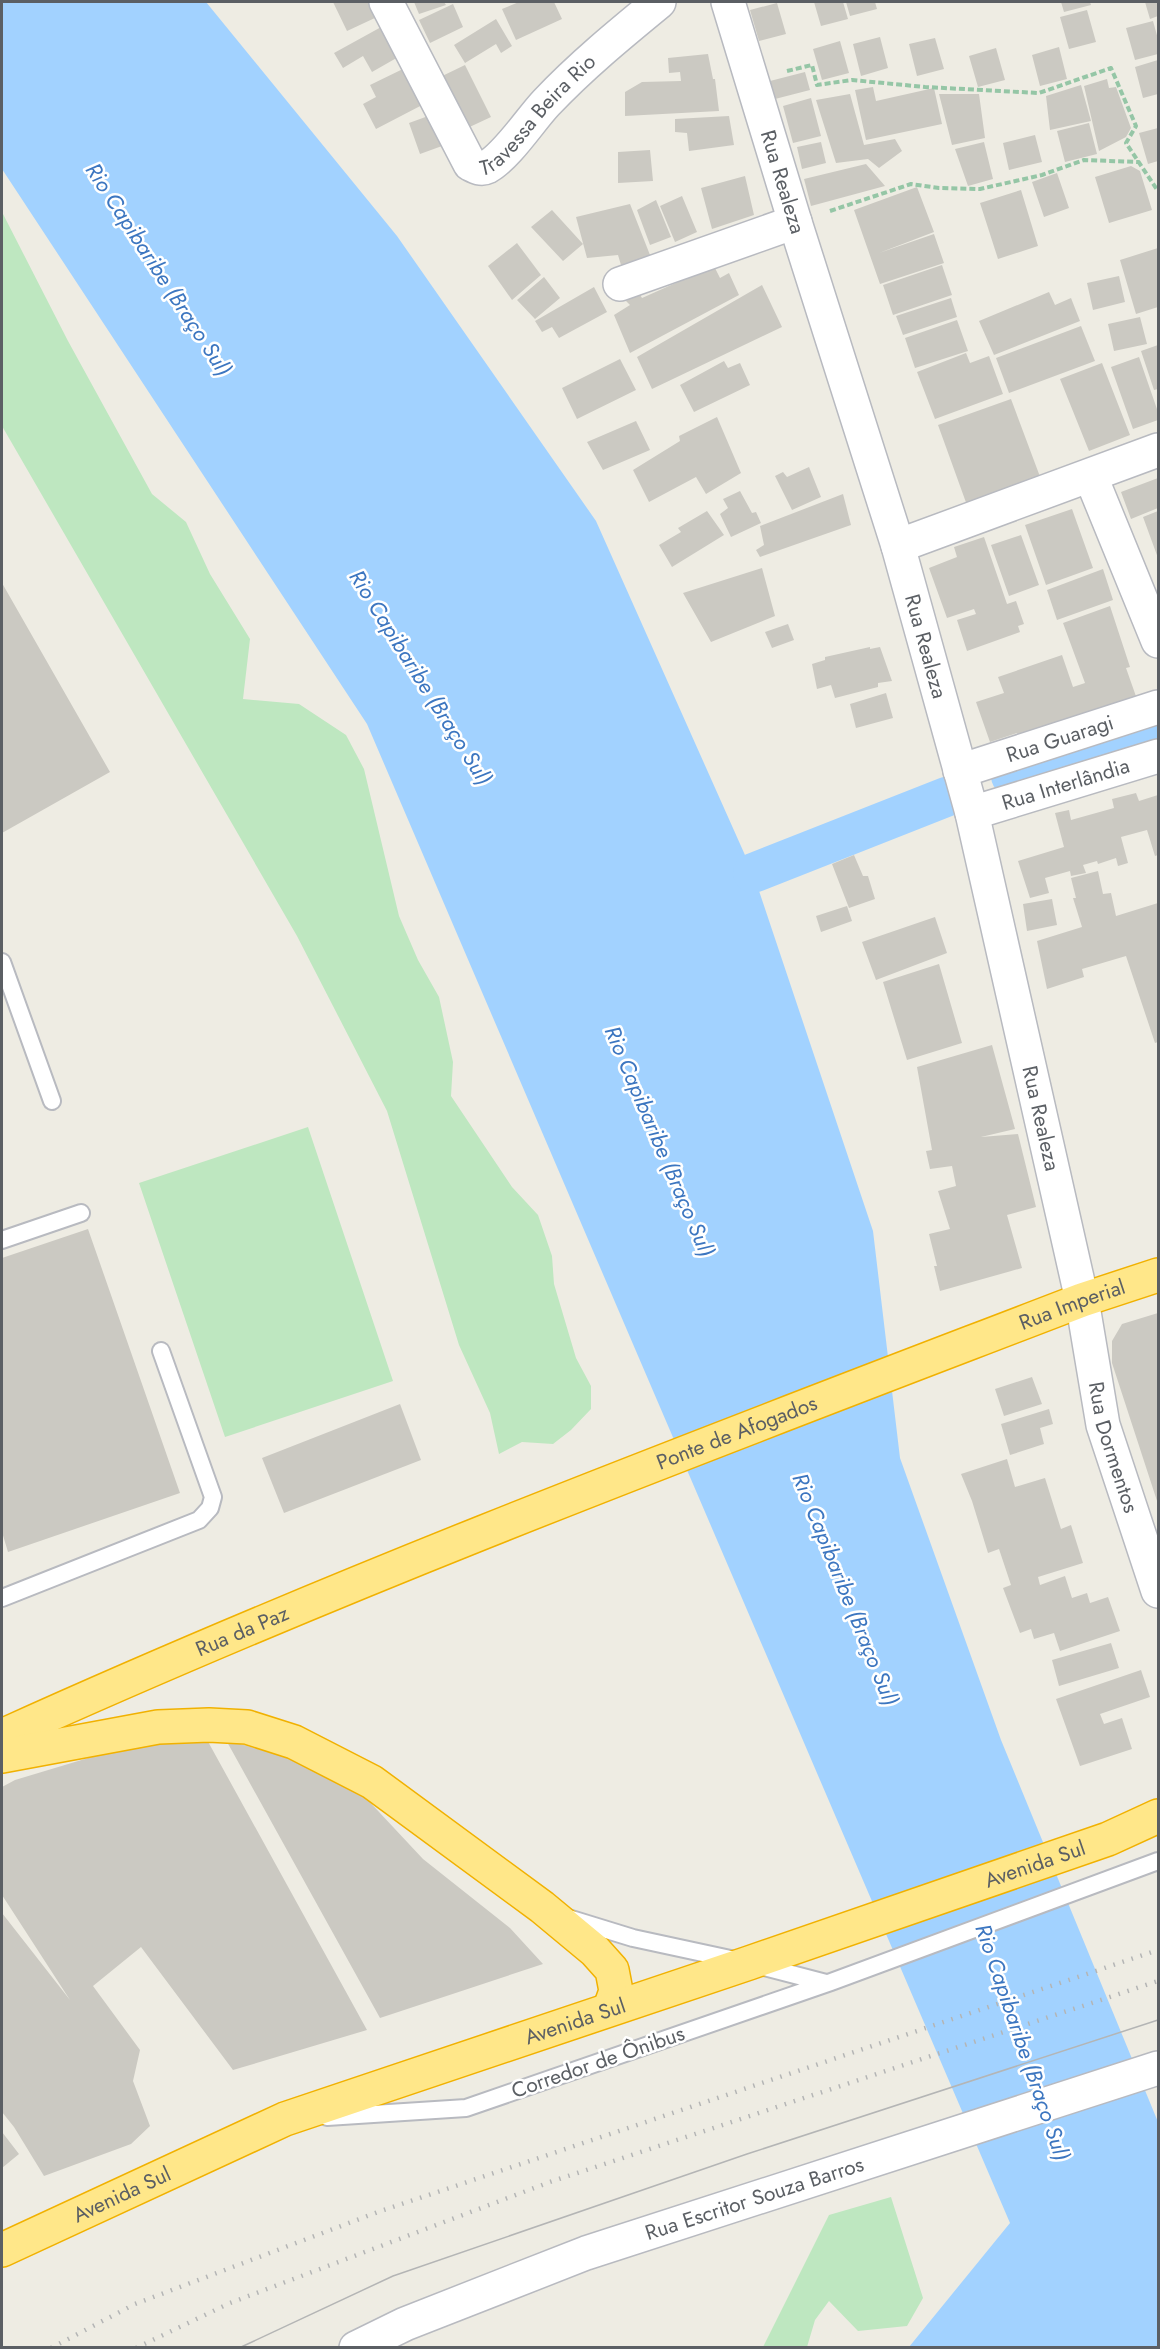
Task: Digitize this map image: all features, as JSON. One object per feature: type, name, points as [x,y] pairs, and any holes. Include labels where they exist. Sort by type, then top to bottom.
[{"type":"highway","name":"Rua Imperial","points":[[987,1337],[1082,1300],[1158,1275]]},
{"type":"highway","name":"Ponte de Afogados","points":[[486,1532],[987,1337]]},
{"type":"highway","name":"Rua da Paz","points":[[2,1736],[147,1670],[486,1532]]},
{"type":"highway","points":[[2,1756],[158,1727],[209,1725],[246,1727],[294,1742],[372,1782],[542,1907],[595,1951],[612,1970],[616,1990],[610,2008]]},
{"type":"highway","name":"Avenida Sul","points":[[2,2250],[285,2119],[1108,1839],[1158,1816]]},
{"type":"street","name":"Travessa Beira Rio","points":[[386,2],[470,164],[478,168],[485,168],[498,159],[547,102],[608,43],[659,2]]},
{"type":"street","name":"Rua Realeza","points":[[728,2],[898,546],[972,813],[1082,1300]]},
{"type":"street","points":[[620,284],[795,222]]},
{"type":"street","points":[[898,546],[1091,477],[1158,450]]},
{"type":"street","points":[[1091,477],[1158,641]]},
{"type":"street","name":"Rua Guaragi","points":[[960,771],[1158,707]]},
{"type":"street","name":"Rua Interlândia","points":[[972,813],[1158,756]]},
{"type":"street","name":"Rua Dormentos","points":[[1082,1300],[1103,1425],[1158,1591]]},
{"type":"street","name":"Rua Escritor Souza Barros","points":[[369,2344],[405,2324],[586,2253],[1158,2068]]},
{"type":"lane","points":[[2,962],[52,1101]]},
{"type":"lane","points":[[2,1240],[81,1213]]},
{"type":"lane","points":[[2,1598],[199,1520],[210,1508],[213,1497],[161,1351]]},
{"type":"lane","name":"Corredor de Ônibus","points":[[285,2119],[466,2108],[828,1982],[1158,1861]]},
{"type":"lane","points":[[542,1907],[572,1920],[633,1938],[828,1982]]},
{"type":"path","points":[[752,79],[812,65],[817,85],[852,80],[926,87],[1039,93],[1111,68],[1136,126],[1126,143],[1158,191]]},
{"type":"path","points":[[795,222],[911,184],[939,188],[980,189],[1042,175],[1084,160],[1139,162]]},
{"type":"green space","points":[[2,212],[68,341],[152,494],[186,522],[210,574],[250,639],[243,699],[299,704],[346,735],[364,769],[399,916],[418,960],[439,997],[453,1062],[451,1096],[512,1187],[538,1215],[552,1256],[554,1284],[576,1358],[591,1386],[591,1409],[571,1430],[553,1444],[522,1442],[499,1454],[490,1413],[459,1345],[387,1111],[297,936],[2,426]]},
{"type":"green space","points":[[308,1127],[393,1381],[225,1437],[139,1183]]},
{"type":"green space","points":[[891,2197],[923,2298],[907,2326],[858,2331],[829,2301],[815,2320],[807,2347],[763,2347],[829,2215]]},
{"type":"water","name":"Rio Capibaribe (Braço Sul)","points":[[2,2],[206,2],[397,236],[596,521],[753,873],[873,1231],[900,1458],[1001,1740],[1158,2122],[1158,2347],[909,2347],[1010,2223],[367,724],[2,169]]},
{"type":"building","points":[[333,2],[370,2],[377,17],[347,31]]},
{"type":"building","points":[[414,2],[444,2],[446,5],[419,14]]},
{"type":"building","points":[[519,2],[554,2],[562,19],[516,40],[502,9]]},
{"type":"building","points":[[814,2],[843,2],[848,19],[821,26]]},
{"type":"building","points":[[846,2],[875,2],[877,9],[850,16]]},
{"type":"building","points":[[1061,2],[1090,2],[1091,5],[1064,12]]},
{"type":"building","points":[[1145,2],[1158,2],[1158,16],[1150,19]]},
{"type":"building","points":[[777,3],[786,34],[759,41],[750,10]]},
{"type":"building","points":[[453,4],[463,27],[430,43],[419,20]]},
{"type":"building","points":[[1087,10],[1096,42],[1069,49],[1060,17]]},
{"type":"building","points":[[496,19],[512,46],[501,53],[496,44],[465,63],[454,45]]},
{"type":"building","points":[[1153,21],[1158,39],[1158,54],[1135,60],[1126,28]]},
{"type":"building","points":[[383,26],[400,56],[372,72],[363,56],[343,68],[334,53]]},
{"type":"building","points":[[880,37],[888,68],[861,76],[853,44]]},
{"type":"building","points":[[935,38],[944,69],[917,76],[909,44]]},
{"type":"building","points":[[840,41],[849,73],[822,80],[813,49]]},
{"type":"building","points":[[1059,47],[1067,79],[1040,86],[1032,55]]},
{"type":"building","points":[[996,48],[1005,80],[978,87],[969,56]]},
{"type":"building","points":[[708,54],[713,79],[715,79],[719,111],[625,116],[625,92],[642,82],[681,81],[680,72],[669,73],[668,58]]},
{"type":"building","points":[[1158,60],[1158,94],[1143,98],[1135,67]]},
{"type":"building","points":[[465,65],[491,117],[461,131],[436,79]]},
{"type":"building","points":[[407,67],[426,103],[376,129],[363,104],[376,97],[370,85]]},
{"type":"building","points":[[805,72],[810,90],[775,99],[770,81]]},
{"type":"building","points":[[1107,79],[1109,88],[1116,87],[1131,128],[1126,137],[1099,151],[1084,86]]},
{"type":"building","points":[[1081,85],[1091,121],[1050,130],[1046,96]]},
{"type":"building","points":[[873,87],[876,101],[934,88],[942,124],[866,140],[855,90]]},
{"type":"building","points":[[850,94],[864,145],[895,139],[902,151],[879,168],[868,159],[836,163],[816,100]]},
{"type":"building","points":[[939,94],[979,94],[985,138],[952,145]]},
{"type":"building","points":[[811,98],[821,136],[793,143],[783,106]]},
{"type":"building","points":[[431,115],[442,146],[420,154],[409,123]]},
{"type":"building","points":[[729,116],[734,145],[689,151],[687,133],[675,132],[675,119]]},
{"type":"building","points":[[1089,123],[1097,154],[1065,162],[1057,131]]},
{"type":"building","points":[[1158,128],[1158,161],[1148,164],[1139,133]]},
{"type":"building","points":[[1035,135],[1042,162],[1009,170],[1003,143]]},
{"type":"building","points":[[821,142],[826,163],[802,169],[797,147]]},
{"type":"building","points":[[984,142],[993,179],[968,186],[955,149]]},
{"type":"building","points":[[650,150],[653,181],[618,183],[618,152]]},
{"type":"building","points":[[866,164],[885,186],[811,206],[804,179]]},
{"type":"building","points":[[1131,166],[1140,171],[1152,210],[1109,223],[1095,177]]},
{"type":"building","points":[[1057,173],[1069,208],[1044,217],[1032,182]]},
{"type":"building","points":[[745,176],[754,215],[712,229],[701,188]]},
{"type":"building","points":[[917,187],[934,232],[879,253],[934,234],[944,263],[880,284],[854,210]]},
{"type":"building","points":[[1021,190],[1038,246],[998,259],[980,203]]},
{"type":"building","points":[[682,196],[697,232],[675,242],[660,206]]},
{"type":"building","points":[[656,200],[671,237],[650,245],[637,210]]},
{"type":"building","points":[[630,204],[650,255],[621,265],[618,255],[587,258],[576,217]]},
{"type":"building","points":[[552,210],[583,244],[563,261],[531,227]]},
{"type":"building","points":[[517,243],[541,275],[512,300],[488,266]]},
{"type":"building","points":[[1158,248],[1158,307],[1136,314],[1120,260]]},
{"type":"building","points":[[942,265],[952,295],[893,315],[883,285]]},
{"type":"building","points":[[714,266],[720,278],[729,273],[739,295],[630,353],[614,315],[630,305],[626,301],[639,293],[642,298]]},
{"type":"building","points":[[1119,276],[1125,302],[1093,310],[1087,283]]},
{"type":"building","points":[[544,277],[560,298],[535,319],[517,300]]},
{"type":"building","points":[[762,285],[782,327],[652,389],[637,357]]},
{"type":"building","points":[[594,287],[607,312],[559,338],[552,327],[542,332],[535,321]]},
{"type":"building","points":[[1049,292],[1055,305],[1071,298],[1080,321],[994,355],[979,321]]},
{"type":"building","points":[[951,298],[957,317],[903,335],[896,316]]},
{"type":"building","points":[[1140,317],[1147,344],[1114,351],[1108,324]]},
{"type":"building","points":[[957,320],[968,351],[915,368],[905,338]]},
{"type":"building","points":[[1081,326],[1095,361],[1009,393],[996,358]]},
{"type":"building","points":[[1158,345],[1158,389],[1154,390],[1141,351]]},
{"type":"building","points":[[966,353],[970,363],[989,356],[1003,394],[935,419],[917,372]]},
{"type":"building","points":[[1139,357],[1158,412],[1158,420],[1133,429],[1111,367]]},
{"type":"building","points":[[620,359],[636,390],[577,419],[562,388]]},
{"type":"building","points":[[724,361],[728,368],[740,363],[750,385],[694,412],[680,385]]},
{"type":"building","points":[[1102,363],[1130,435],[1089,451],[1060,379]]},
{"type":"building","points":[[1011,399],[1042,482],[968,508],[938,425]]},
{"type":"building","points":[[717,417],[741,473],[706,494],[696,477],[649,502],[633,470],[680,441],[679,436]]},
{"type":"building","points":[[636,421],[650,450],[603,470],[587,442]]},
{"type":"building","points":[[809,467],[821,497],[792,510],[775,476],[783,472],[787,477]]},
{"type":"building","points":[[1158,478],[1158,508],[1131,519],[1121,492]]},
{"type":"building","points":[[740,491],[752,513],[756,512],[761,523],[731,537],[720,514],[728,508],[723,499]]},
{"type":"building","points":[[843,494],[851,525],[760,557],[756,550],[764,545],[760,526]]},
{"type":"building","points":[[1072,509],[1093,568],[1046,585],[1025,525]]},
{"type":"building","points":[[707,511],[724,535],[672,567],[659,545],[681,532],[678,528]]},
{"type":"building","points":[[1158,511],[1158,558],[1143,517]]},
{"type":"building","points":[[1021,535],[1039,585],[1009,596],[991,545]]},
{"type":"building","points":[[984,537],[1007,604],[1016,601],[1024,624],[1018,626],[1020,632],[967,651],[957,620],[976,614],[974,609],[947,618],[929,568],[957,557],[954,547]]},
{"type":"building","points":[[762,568],[775,616],[711,642],[683,593]]},
{"type":"building","points":[[1103,569],[1113,600],[1057,620],[1047,590]]},
{"type":"building","points":[[2,583],[110,772],[2,833]]},
{"type":"building","points":[[1110,606],[1130,667],[1126,668],[1138,702],[1020,742],[1017,733],[990,742],[976,702],[1004,693],[998,677],[1062,655],[1073,687],[1085,683],[1063,623]]},
{"type":"building","points":[[788,624],[794,640],[772,648],[765,632]]},
{"type":"building","points":[[870,647],[870,649],[880,647],[892,681],[878,683],[878,687],[835,698],[831,685],[817,689],[812,664],[825,660],[825,657]]},
{"type":"building","points":[[886,693],[893,718],[856,728],[850,704]]},
{"type":"building","points":[[1136,793],[1139,801],[1158,795],[1158,855],[1155,856],[1147,830],[1121,837],[1128,863],[1118,866],[1116,858],[1098,864],[1097,861],[1083,865],[1086,873],[1071,876],[1070,871],[1045,878],[1049,893],[1030,898],[1018,861],[1064,847],[1055,813],[1069,810],[1071,820],[1114,808],[1112,799]]},
{"type":"building","points":[[854,855],[863,876],[868,876],[875,899],[849,908],[832,864]]},
{"type":"building","points":[[1098,871],[1103,894],[1111,893],[1116,916],[1158,903],[1158,1042],[1155,1043],[1126,956],[1082,969],[1084,977],[1047,989],[1037,941],[1082,927],[1073,898],[1076,898],[1071,878]]},
{"type":"building","points":[[1052,899],[1057,925],[1027,931],[1023,904]]},
{"type":"building","points":[[847,906],[852,921],[821,932],[816,916]]},
{"type":"building","points":[[935,917],[947,953],[876,980],[862,942]]},
{"type":"building","points":[[939,964],[962,1043],[907,1060],[883,982]]},
{"type":"building","points":[[992,1045],[1015,1129],[981,1137],[1018,1134],[1036,1207],[1007,1215],[1022,1268],[940,1291],[929,1234],[950,1229],[938,1191],[956,1186],[952,1166],[930,1169],[926,1151],[932,1150],[917,1067]]},
{"type":"building","points":[[88,1229],[180,1493],[8,1552],[2,1532],[2,1258]]},
{"type":"building","points":[[1158,1313],[1158,1504],[1112,1363],[1112,1341],[1122,1324]]},
{"type":"building","points":[[1032,1377],[1042,1404],[1004,1416],[995,1389]]},
{"type":"building","points":[[400,1404],[421,1460],[284,1513],[262,1458]]},
{"type":"building","points":[[1049,1409],[1053,1424],[1040,1428],[1044,1444],[1010,1455],[1001,1424]]},
{"type":"building","points":[[1007,1459],[1015,1487],[1045,1478],[1061,1529],[1071,1525],[1083,1563],[1038,1577],[1040,1585],[1065,1576],[1072,1598],[1087,1593],[1090,1603],[1108,1597],[1120,1631],[1060,1651],[1054,1633],[1034,1639],[1031,1629],[1020,1633],[1003,1588],[1011,1585],[999,1549],[988,1553],[961,1474]]},
{"type":"building","points":[[1111,1643],[1119,1668],[1059,1686],[1052,1660]]},
{"type":"building","points":[[1141,1670],[1150,1697],[1100,1714],[1104,1724],[1122,1718],[1132,1749],[1080,1766],[1056,1699]]},
{"type":"building","points":[[206,1738],[367,2030],[233,2070],[141,1947],[93,1986],[140,2050],[133,2081],[150,2126],[131,2144],[44,2176],[14,2127],[2,2112],[2,1913],[70,2000],[2,1895],[2,1787],[15,1780],[138,1743]]},
{"type":"building","points":[[226,1740],[293,1759],[365,1797],[423,1859],[510,1928],[543,1964],[380,2018]]},
{"type":"building","points":[[2,2132],[19,2154],[2,2168]]},
{"type":"waterway","points":[[1011,776],[1158,728]]},
{"type":"waterway","points":[[753,873],[946,797]]},
{"type":"tram line","points":[[239,2348],[393,2276],[747,2154],[1158,2020]]},
{"type":"railway","points":[[51,2348],[135,2304],[378,2212],[1158,1950]]},
{"type":"railway","points":[[136,2348],[230,2303],[550,2182],[1158,1981]]}]
